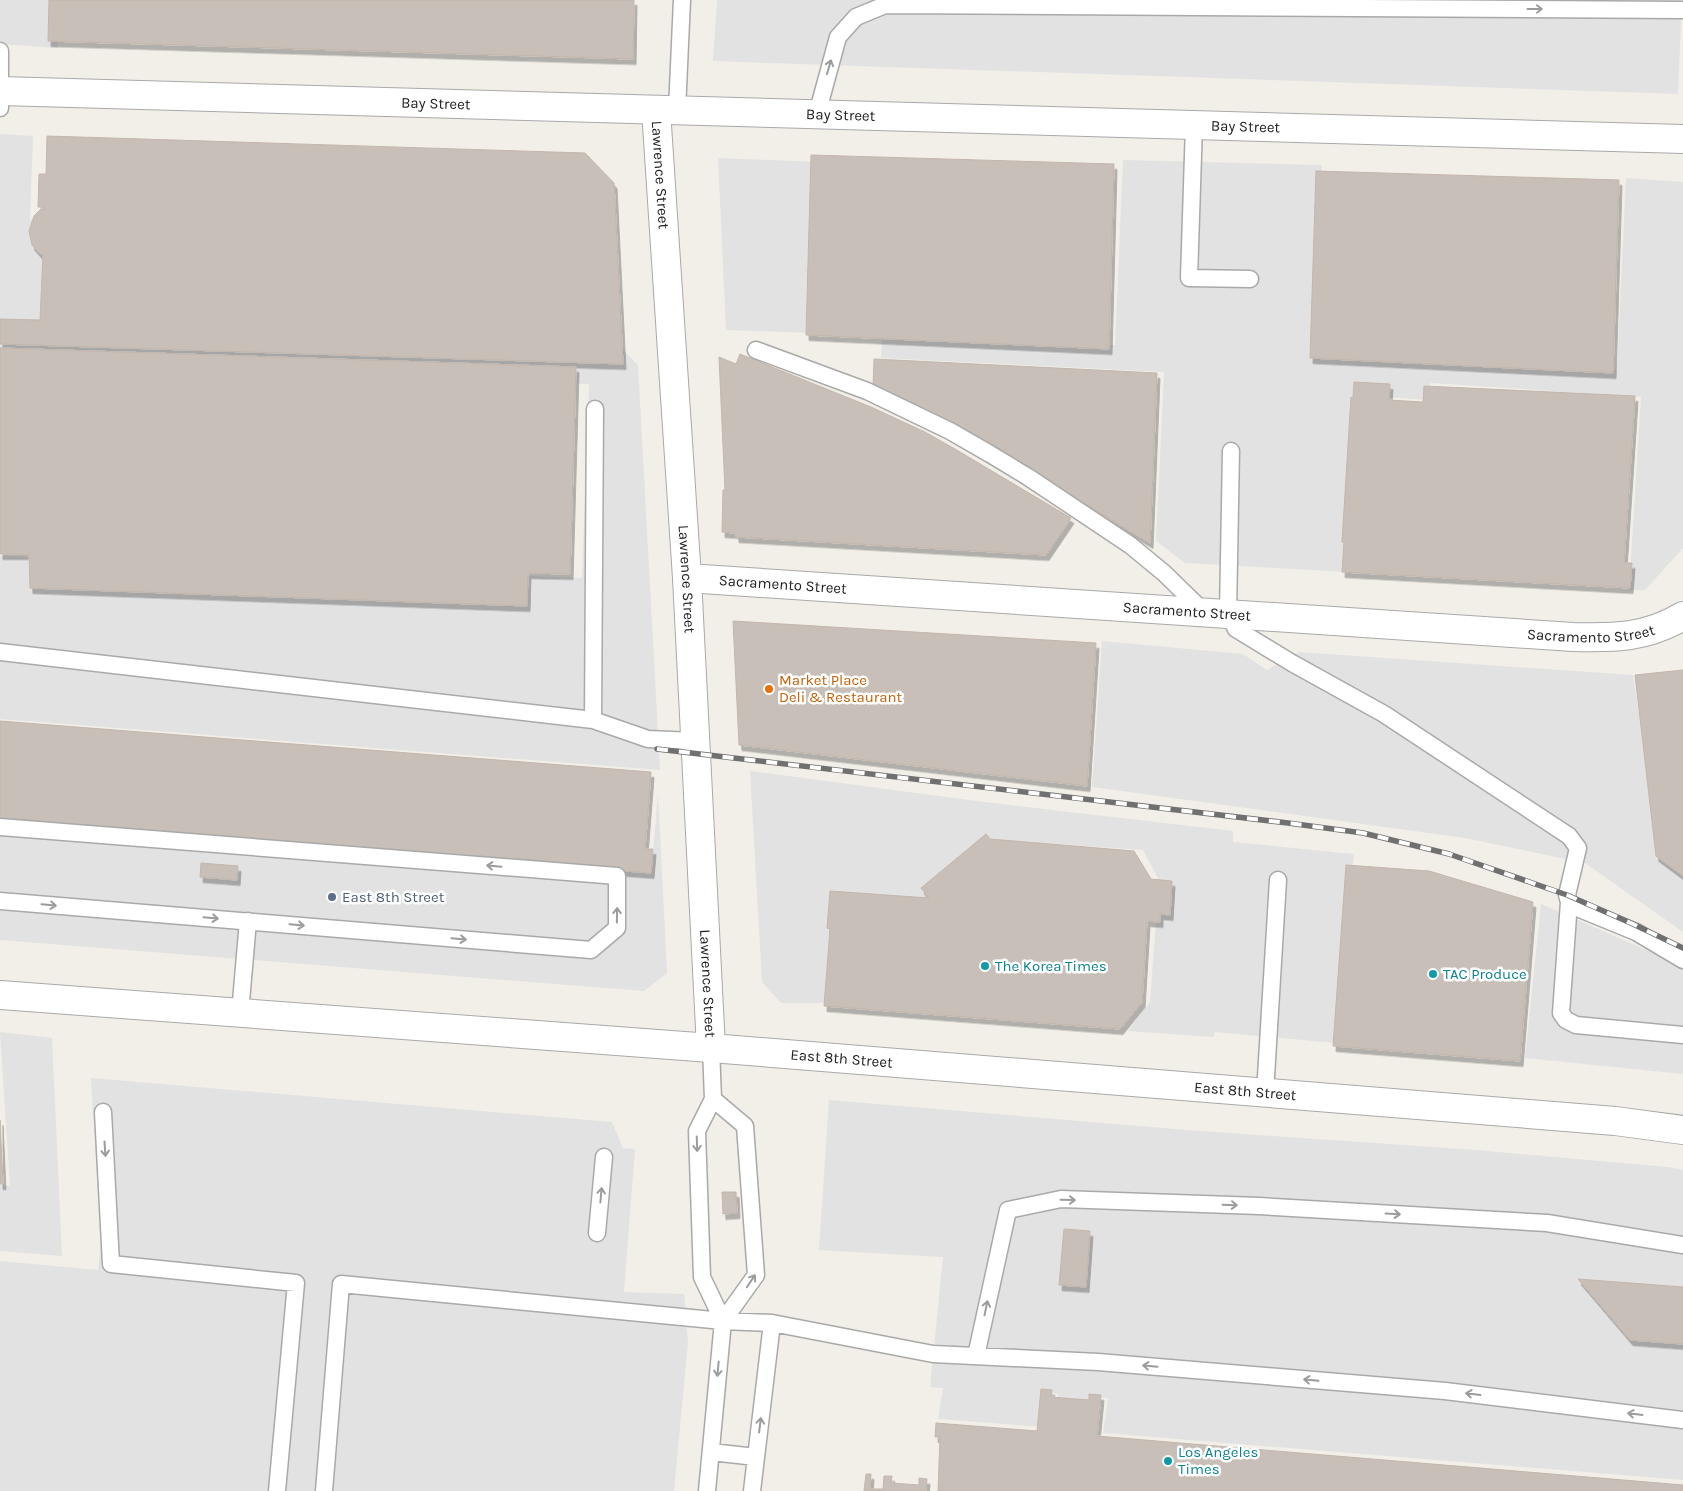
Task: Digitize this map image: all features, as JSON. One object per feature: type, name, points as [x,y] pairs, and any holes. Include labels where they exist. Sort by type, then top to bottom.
[{"type":"street","name":"Bay Street","points":[[0,90],[1683,140]]},
{"type":"street","name":"Lawrence Street","points":[[666,110],[694,741],[711,1048]]},
{"type":"street","name":"Sacramento Street","points":[[687,578],[1573,637],[1623,636],[1650,632],[1667,626],[1683,616]]},
{"type":"street","name":"East 8th Street","points":[[0,995],[711,1048],[1615,1121],[1683,1130]]},
{"type":"lane","points":[[666,110],[682,0]]},
{"type":"lane","points":[[817,114],[838,38],[856,17],[885,5],[1683,10]]},
{"type":"lane","points":[[0,51],[0,108]]},
{"type":"lane","points":[[1194,125],[1189,278],[1250,279]]},
{"type":"lane","points":[[756,350],[867,391],[950,431],[990,454],[1130,545],[1236,629],[1292,664],[1384,714],[1569,836],[1578,848],[1567,896],[1569,902],[1562,1013],[1566,1020],[1576,1025],[1683,1035]]},
{"type":"lane","points":[[593,720],[595,409]]},
{"type":"lane","points":[[1216,614],[1231,451]]},
{"type":"lane","points":[[0,652],[593,720],[648,739],[694,741]]},
{"type":"lane","points":[[0,827],[617,876],[617,928],[591,950],[0,901]]},
{"type":"lane","points":[[1265,1093],[1278,880]]},
{"type":"lane","points":[[1569,902],[1575,907],[1636,932],[1683,960]]},
{"type":"lane","points":[[240,1013],[248,921]]},
{"type":"lane","points":[[711,1048],[713,1099],[697,1130],[702,1277],[723,1321]]},
{"type":"lane","points":[[708,1491],[723,1321],[756,1275],[745,1126],[713,1099]]},
{"type":"lane","points":[[103,1112],[111,1264],[296,1283],[278,1491]]},
{"type":"lane","points":[[597,1233],[604,1157]]},
{"type":"lane","points":[[976,1356],[1008,1210],[1061,1199],[1259,1206],[1547,1223],[1683,1245]]},
{"type":"lane","points":[[324,1491],[341,1284],[723,1321],[772,1323],[933,1354],[1098,1362],[1445,1391],[1683,1420]]},
{"type":"lane","points":[[752,1491],[772,1323]]},
{"type":"lane","points":[[711,1452],[756,1457]]},
{"type":"shaded area","points":[[0,0],[59,0],[58,48],[0,44]]},
{"type":"shaded area","points":[[717,0],[1682,0],[1678,94],[713,61]]},
{"type":"shaded area","points":[[0,134],[33,136],[30,219],[554,238],[615,342],[638,365],[660,770],[0,719],[0,556],[582,578],[589,384],[0,365]]},
{"type":"shaded area","points":[[718,158],[818,162],[811,333],[726,330]]},
{"type":"shaded area","points":[[1123,160],[1322,165],[1314,357],[1617,370],[1626,178],[1683,182],[1683,548],[1645,590],[1629,590],[1641,397],[1430,383],[1428,400],[1358,395],[1346,572],[1185,563],[1156,541],[1164,372],[881,358],[882,337],[1115,345]]},
{"type":"shaded area","points":[[1102,641],[1243,654],[1267,670],[1299,652],[1633,675],[1661,858],[1683,875],[1683,932],[1585,863],[1465,838],[1092,787]]},
{"type":"shaded area","points":[[750,771],[984,802],[1233,831],[1233,842],[1354,854],[1335,1043],[1215,1032],[1213,1037],[1128,1031],[1150,1002],[1159,880],[1143,850],[996,840],[828,1003],[781,1003],[762,982]]},
{"type":"shaded area","name":"East 8th Street","points":[[658,793],[667,973],[644,991],[0,940],[0,803],[653,854]]},
{"type":"shaded area","points":[[1541,904],[1683,966],[1683,1074],[1525,1058]]},
{"type":"shaded area","points":[[0,1032],[52,1038],[62,1256],[0,1251],[0,1185],[10,1186]]},
{"type":"shaded area","points":[[91,1078],[612,1122],[623,1148],[635,1149],[624,1292],[684,1294],[688,1342],[674,1491],[0,1491],[0,1261],[98,1270],[101,1242]]},
{"type":"shaded area","points":[[829,1100],[1187,1130],[1476,1150],[1668,1167],[1683,1170],[1683,1480],[1103,1433],[1108,1398],[1097,1397],[1096,1403],[1058,1400],[1058,1394],[1049,1393],[1044,1427],[938,1419],[943,1388],[930,1387],[943,1257],[819,1250]]},
{"type":"building","points":[[49,0],[634,0],[633,59],[48,41]]},
{"type":"building","points":[[47,136],[585,153],[614,183],[623,364],[0,344],[0,319],[40,320],[43,254],[40,254],[32,245],[29,231],[34,216],[41,209],[45,209],[45,207],[38,207],[39,174],[46,174]]},
{"type":"building","points":[[811,155],[1114,164],[1109,349],[806,335]]},
{"type":"building","points":[[1316,171],[1619,180],[1613,373],[1310,358]]},
{"type":"building","points":[[0,348],[576,367],[570,574],[528,573],[527,606],[30,588],[29,554],[0,554]]},
{"type":"building","points":[[740,354],[871,407],[925,432],[1071,518],[1046,555],[736,537],[736,533],[722,532],[723,490],[725,490],[719,357],[736,364]]},
{"type":"building","points":[[874,359],[1157,373],[1150,543],[953,424],[902,398],[873,386]]},
{"type":"building","points":[[1354,382],[1390,384],[1389,400],[1423,402],[1424,386],[1635,396],[1624,563],[1632,563],[1630,588],[1342,572],[1344,542],[1342,542],[1351,397],[1353,398]]},
{"type":"building","points":[[733,621],[1096,643],[1087,786],[739,745]]},
{"type":"building","points":[[1683,670],[1683,876],[1656,856],[1635,675]]},
{"type":"building","points":[[0,721],[651,772],[645,849],[653,849],[651,873],[0,822]]},
{"type":"building","name":"The Korea Times","points":[[986,834],[990,839],[1134,851],[1151,879],[1172,881],[1170,915],[1160,914],[1160,922],[1147,921],[1142,1002],[1120,1029],[824,1006],[830,929],[827,928],[830,891],[929,898],[921,888]]},
{"type":"building","points":[[201,863],[238,866],[237,880],[200,877]]},
{"type":"building","name":"TAC Produce","points":[[1346,865],[1429,871],[1533,902],[1520,1061],[1333,1046]]},
{"type":"building","points":[[0,1120],[3,1184],[0,1184]]},
{"type":"building","points":[[722,1192],[736,1192],[737,1213],[723,1214]]},
{"type":"building","points":[[1064,1229],[1090,1231],[1086,1287],[1059,1285]]},
{"type":"building","points":[[1578,1279],[1683,1287],[1683,1344],[1630,1340]]},
{"type":"building","name":"Los Angeles Times","points":[[1041,1389],[1052,1390],[1051,1397],[1089,1400],[1089,1394],[1101,1395],[1097,1436],[1683,1485],[1683,1491],[938,1491],[940,1437],[935,1437],[936,1423],[1037,1431]]},
{"type":"building","points":[[866,1474],[871,1474],[870,1489],[883,1489],[884,1476],[892,1476],[891,1483],[919,1485],[919,1478],[927,1479],[926,1491],[864,1491]]},
{"type":"railway","points":[[657,749],[1363,833],[1449,854],[1567,895],[1683,948]]},
{"type":"place","name":"Market Place Deli & Restaurant","points":[[769,689]]},
{"type":"place","name":"East 8th Street","points":[[332,897]]},
{"type":"place","name":"The Korea Times","points":[[985,966]]},
{"type":"place","name":"TAC Produce","points":[[1433,974]]},
{"type":"place","name":"Los Angeles Times","points":[[1168,1461]]}]
